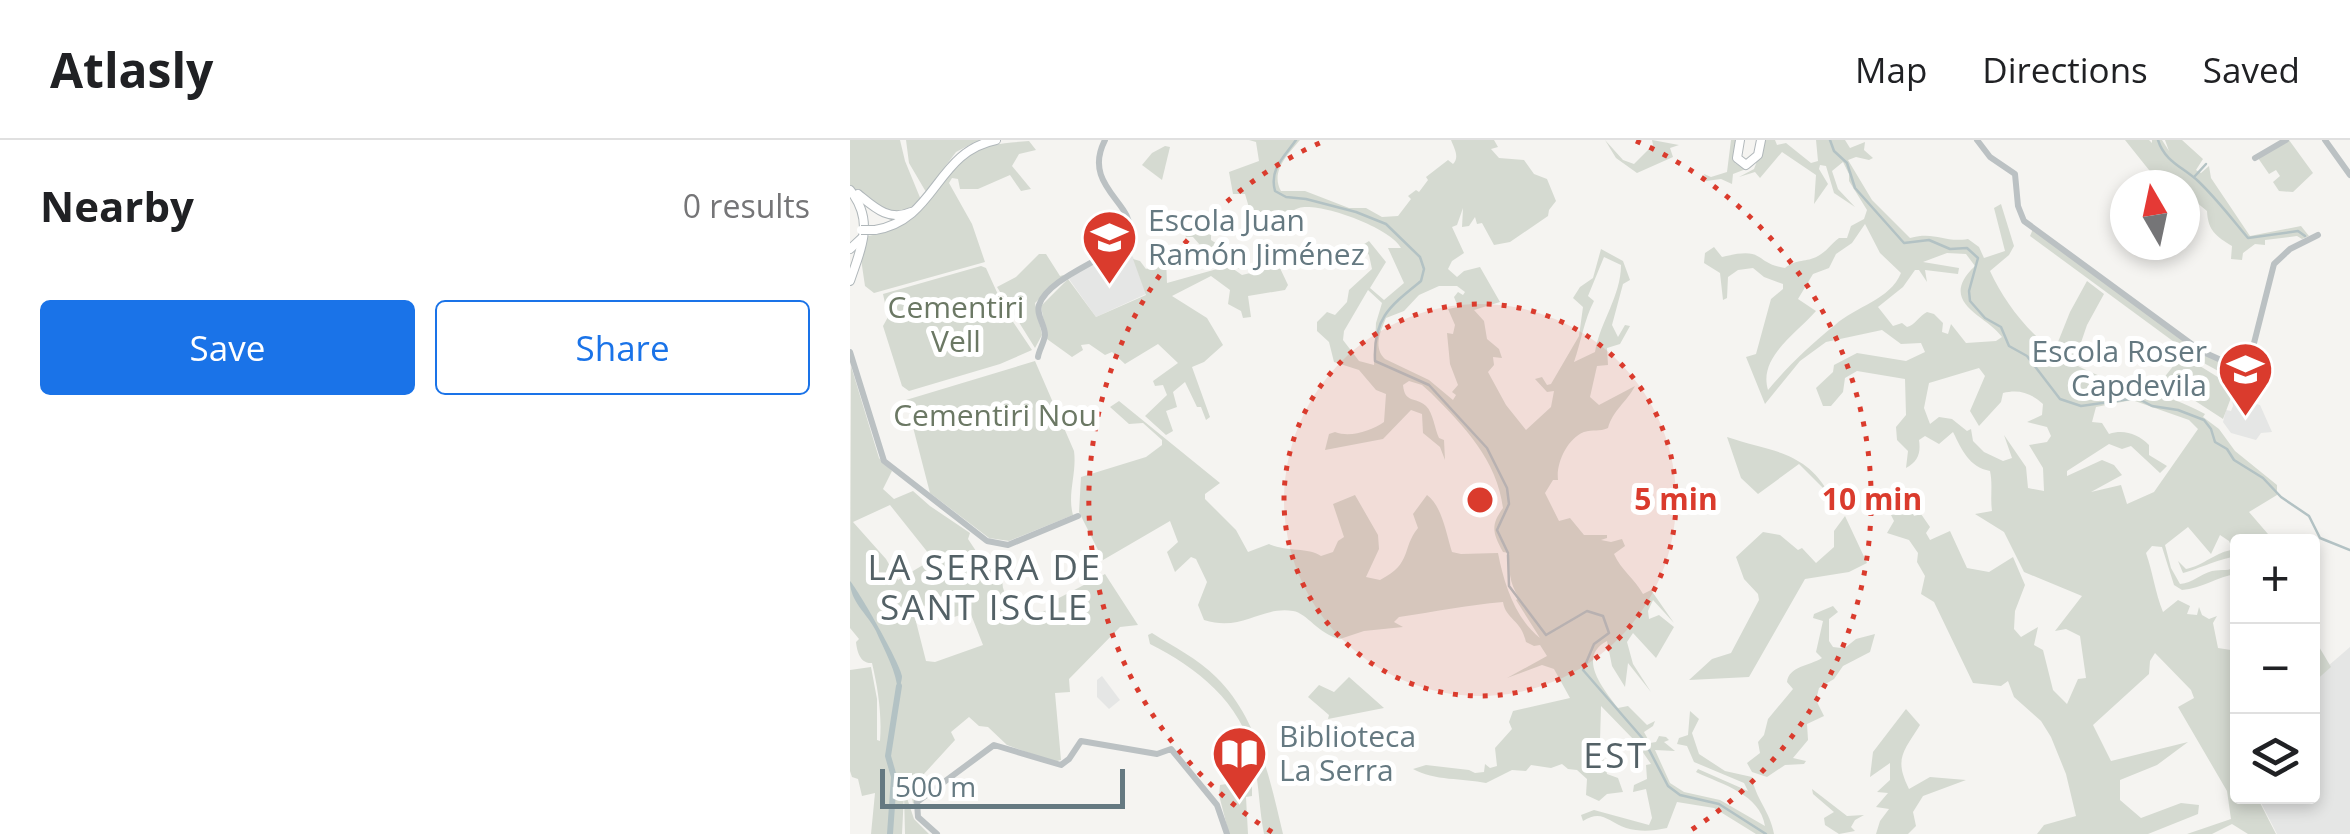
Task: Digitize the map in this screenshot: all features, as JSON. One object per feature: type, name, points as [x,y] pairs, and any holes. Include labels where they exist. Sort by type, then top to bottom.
[{"type":"main road","points":[[850,229],[863,232],[899,223],[920,208],[956,158],[978,144],[996,140]]},
{"type":"main road","points":[[1740,140],[1737,158],[1746,165],[1758,156],[1761,140]]},
{"type":"main road","points":[[850,189],[886,214],[898,216],[920,208]]},
{"type":"main road","points":[[850,189],[863,210],[861,244],[851,276]]},
{"type":"main road","points":[[863,210],[873,206]]},
{"type":"main road","points":[[851,276],[850,252],[861,244]]},
{"type":"street","points":[[1977,140],[1990,157],[2014,174],[2024,221],[2201,351],[2238,371],[2252,350],[2274,264],[2290,249],[2318,235]]},
{"type":"street","points":[[2255,158],[2286,140]]},
{"type":"street","points":[[2324,140],[2350,176]]},
{"type":"street","points":[[1038,357],[1045,336],[1039,312],[1041,301],[1079,268],[1120,245],[1130,232],[1129,222],[1102,179],[1098,162],[1104,141]]},
{"type":"street","points":[[850,352],[884,462],[987,541],[1008,546],[1078,516]]},
{"type":"street","points":[[936,834],[915,809],[917,801],[994,745],[1061,764],[1083,741],[1157,754],[1172,749],[1217,806],[1227,834]]},
{"type":"shaded area","name":"Escola Juan Ramón Jiménez","points":[[1125,249],[1133,257],[1146,294],[1096,317],[1069,279]]},
{"type":"shaded area","name":"Escola Roser Capdevila","points":[[2232,400],[2260,405],[2272,432],[2261,433],[2256,440],[2231,433],[2223,422],[2226,410],[2231,411]]},
{"type":"shaded area","points":[[850,581],[900,669],[898,693],[890,661],[856,601]]},
{"type":"shaded area","points":[[2350,647],[2350,834],[2277,834],[2262,804],[2320,804],[2320,673]]},
{"type":"shaded area","points":[[1102,676],[1120,700],[1109,709],[1097,697],[1097,680]]},
{"type":"green space","points":[[850,140],[900,140],[921,200],[892,211],[850,185]]},
{"type":"green space","points":[[906,140],[979,140],[956,152],[926,192],[909,163]]},
{"type":"green space","points":[[1249,140],[1300,140],[1279,170],[1281,191],[1305,191],[1349,208],[1366,208],[1382,217],[1398,216],[1411,199],[1408,196],[1419,192],[1428,180],[1426,177],[1448,160],[1453,164],[1456,155],[1451,140],[1494,140],[1498,147],[1491,149],[1499,158],[1524,160],[1534,174],[1547,179],[1556,201],[1548,216],[1510,242],[1494,245],[1475,217],[1469,226],[1462,227],[1463,208],[1457,225],[1452,227],[1464,253],[1448,269],[1457,277],[1480,267],[1500,302],[1474,310],[1484,321],[1487,339],[1499,349],[1502,358],[1493,357],[1494,365],[1488,372],[1506,405],[1526,430],[1551,407],[1554,391],[1547,392],[1535,379],[1542,377],[1547,385],[1551,384],[1579,336],[1583,307],[1573,298],[1593,278],[1601,249],[1623,261],[1630,280],[1623,284],[1612,325],[1618,337],[1625,325],[1630,326],[1620,344],[1607,348],[1608,365],[1597,366],[1590,397],[1599,405],[1635,386],[1608,428],[1584,432],[1572,440],[1561,459],[1558,480],[1553,480],[1545,493],[1559,521],[1570,518],[1584,535],[1607,535],[1601,540],[1622,539],[1625,546],[1614,554],[1617,560],[1643,594],[1651,590],[1674,623],[1653,600],[1649,619],[1659,615],[1674,627],[1656,658],[1633,633],[1627,642],[1633,664],[1651,692],[1628,663],[1625,687],[1612,666],[1607,641],[1598,648],[1593,664],[1606,692],[1618,708],[1628,706],[1647,725],[1655,721],[1644,732],[1650,743],[1659,736],[1669,740],[1664,742],[1675,751],[1655,750],[1670,783],[1684,792],[1720,800],[1765,826],[1762,815],[1748,798],[1696,772],[1698,769],[1748,791],[1744,783],[1694,762],[1687,746],[1677,744],[1679,738],[1688,735],[1690,711],[1699,719],[1692,733],[1699,754],[1725,771],[1752,777],[1774,834],[1756,834],[1714,808],[1677,802],[1667,828],[1631,829],[1600,816],[1583,821],[1581,815],[1594,810],[1649,825],[1652,818],[1646,789],[1633,792],[1634,785],[1647,779],[1646,765],[1651,764],[1601,706],[1600,741],[1607,774],[1618,778],[1623,792],[1607,794],[1599,801],[1586,795],[1587,779],[1562,764],[1551,768],[1531,765],[1526,771],[1512,770],[1486,783],[1413,769],[1426,765],[1484,772],[1485,764],[1490,768],[1497,766],[1495,748],[1512,729],[1509,722],[1513,711],[1570,698],[1554,669],[1542,665],[1507,678],[1547,656],[1540,645],[1526,642],[1503,602],[1399,617],[1394,622],[1403,627],[1364,631],[1340,639],[1293,611],[1281,610],[1230,623],[1204,620],[1198,605],[1207,582],[1196,559],[1191,557],[1175,572],[1167,552],[1178,542],[1170,521],[1103,560],[1079,512],[1081,477],[1146,457],[1162,445],[1162,440],[1143,423],[1129,424],[1110,407],[1119,401],[1220,483],[1205,494],[1205,499],[1236,530],[1248,552],[1269,544],[1321,556],[1333,552],[1344,537],[1333,504],[1355,495],[1378,535],[1379,549],[1366,577],[1380,580],[1402,562],[1418,528],[1413,514],[1427,495],[1440,513],[1452,552],[1498,553],[1512,600],[1540,638],[1516,600],[1519,598],[1510,576],[1509,553],[1503,552],[1495,534],[1496,520],[1503,508],[1494,474],[1467,431],[1422,385],[1409,381],[1403,385],[1408,397],[1428,409],[1439,438],[1444,440],[1445,460],[1440,447],[1423,433],[1422,414],[1411,410],[1383,439],[1325,450],[1329,434],[1360,433],[1384,422],[1386,394],[1376,390],[1359,370],[1334,362],[1329,342],[1317,331],[1317,322],[1327,312],[1335,315],[1347,302],[1349,290],[1372,269],[1369,255],[1361,246],[1369,241],[1386,262],[1370,288],[1384,300],[1404,283],[1388,248],[1401,248],[1370,225],[1309,207],[1299,208],[1256,231],[1245,194],[1233,194],[1229,172],[1259,161],[1256,142]],"holes":[[[1604,257],[1621,265],[1618,287],[1595,352],[1574,362],[1594,301],[1588,296]],[[1439,286],[1457,286],[1465,292],[1454,297],[1458,307],[1448,309],[1455,325],[1453,334],[1447,333],[1450,364],[1458,385],[1452,392],[1456,395],[1453,400],[1429,380],[1385,359],[1379,350],[1386,318],[1404,311],[1419,295]],[[1368,290],[1382,303],[1376,323],[1374,365],[1359,361],[1343,340],[1344,331]]]},
{"type":"green space","points":[[1605,140],[1623,160],[1634,164],[1653,145],[1652,140],[1679,145],[1670,148],[1673,157],[1637,173],[1616,158]]},
{"type":"green space","points":[[1731,140],[1737,140],[1735,163],[1746,169],[1733,174],[1732,184],[1721,179],[1706,181],[1704,174],[1711,177],[1727,172]]},
{"type":"green space","points":[[1765,140],[1775,140],[1777,145],[1786,143],[1811,163],[1818,161],[1816,140],[1845,140],[1850,148],[1865,142],[1864,150],[1873,158],[1848,160],[1872,200],[1910,238],[1968,239],[1979,247],[1984,258],[2005,251],[1994,208],[2001,204],[2014,246],[1990,271],[2027,326],[2080,367],[2205,414],[2203,417],[2219,429],[2235,451],[2277,485],[2277,495],[2249,512],[2268,534],[2230,534],[2230,543],[2220,535],[2211,554],[2188,527],[2165,545],[2180,584],[2212,571],[2230,569],[2230,576],[2182,590],[2174,585],[2162,547],[2152,546],[2146,553],[2163,612],[2178,600],[2190,606],[2187,614],[2197,615],[2199,607],[2209,619],[2217,616],[2213,623],[2218,648],[2230,650],[2230,804],[2261,804],[2276,834],[2248,834],[2232,824],[2212,834],[2187,834],[2231,819],[2227,791],[2178,707],[2194,698],[2191,690],[2155,653],[2149,674],[2093,725],[2111,761],[2188,742],[2157,765],[2120,780],[2120,800],[2141,818],[2181,803],[2199,805],[2198,814],[2148,834],[2037,834],[2044,825],[2076,816],[2066,774],[2051,737],[2041,721],[2014,697],[2008,681],[2001,686],[1973,683],[1934,602],[1921,594],[1925,576],[1917,562],[1918,553],[1909,540],[1887,533],[1894,521],[1890,513],[1880,510],[1879,496],[1897,492],[1911,506],[1914,516],[1921,514],[1930,527],[1926,533],[1930,540],[1950,531],[1967,568],[1989,572],[2013,557],[2025,585],[2015,611],[2014,629],[2021,637],[2038,627],[2034,645],[2043,650],[2053,690],[2067,704],[2078,679],[2086,678],[2080,636],[2066,629],[2055,631],[2082,596],[2024,572],[2004,532],[1975,514],[1992,511],[1990,471],[1971,462],[1953,432],[1939,444],[1925,436],[1919,440],[1918,457],[1906,468],[1908,451],[1897,440],[1896,427],[1906,415],[1905,379],[1857,371],[1845,378],[1843,392],[1831,406],[1823,406],[1816,388],[1833,372],[1834,365],[1857,353],[1906,361],[1925,352],[1921,343],[1901,344],[1882,330],[1826,342],[1800,361],[1765,404],[1746,357],[1756,354],[1771,299],[1783,289],[1783,284],[1753,268],[1738,270],[1728,277],[1727,298],[1723,300],[1720,273],[1704,263],[1705,253],[1714,247],[1722,257],[1753,254],[1785,268],[1814,258],[1839,238],[1847,238],[1851,226],[1864,219],[1867,210],[1849,181],[1843,162],[1832,171],[1838,189],[1855,207],[1834,193],[1826,166],[1820,165],[1828,184],[1814,204],[1816,175],[1782,152],[1760,178],[1755,172],[1739,177],[1754,169]],"holes":[[[1865,224],[1880,253],[1901,273],[1896,282],[1881,296],[1843,318],[1768,390],[1766,378],[1774,356],[1816,311],[1798,299],[1813,274],[1829,268],[1836,254],[1852,243]],[[1947,253],[1966,254],[1975,266],[1964,279],[1962,299],[2002,337],[1996,341],[1966,343],[1951,324],[1948,334],[1942,332],[1943,323],[1927,312],[1910,326],[1893,326],[1878,307],[1903,287],[1915,270],[1927,282],[1925,270],[1958,274],[1959,268],[1923,262]],[[1979,368],[1985,376],[1970,411],[1979,426],[2001,402],[2003,393],[2024,393],[2043,404],[2042,415],[2027,422],[2047,427],[2051,436],[2047,442],[2029,445],[2043,468],[2044,491],[2028,488],[2026,467],[2004,435],[2012,458],[2003,461],[1984,452],[1973,441],[1971,429],[1967,431],[1952,419],[1939,417],[1930,424],[1924,408],[1929,383]],[[2132,400],[2189,420],[2198,429],[2154,492],[2127,504],[2121,485],[2091,492],[2122,475],[2114,465],[2102,460],[2067,476],[2067,471],[2109,444],[2122,449],[2131,446],[2160,473],[2167,466],[2149,455],[2149,445],[2140,438],[2125,432],[2109,434],[2102,423],[2092,422],[2096,407]]]},
{"type":"green space","points":[[2125,140],[2162,140],[2169,151],[2165,140],[2182,140],[2203,159],[2196,170],[2149,170]]},
{"type":"green space","points":[[2289,140],[2313,173],[2293,192],[2279,191],[2273,182],[2280,176],[2276,170],[2269,174],[2258,158]]},
{"type":"green space","points":[[1029,141],[1036,150],[1019,154],[1012,166],[1031,189],[1021,191],[1010,175],[978,189],[960,189],[958,179],[952,178],[949,183],[972,224],[985,262],[874,293],[865,286],[861,259],[868,236],[908,222],[953,167],[968,155],[997,144]]},
{"type":"green space","points":[[1165,146],[1170,147],[1162,180],[1142,165]]},
{"type":"green space","points":[[2209,166],[2211,178],[2250,236],[2301,226],[2309,236],[2265,240],[2265,245],[2255,244],[2243,253],[2242,260],[2231,259],[2232,246],[2214,232],[2207,211],[2200,205],[2200,172]]},
{"type":"green space","points":[[1206,228],[1211,240],[1228,251],[1241,269],[1229,266],[1242,275],[1279,266],[1288,285],[1285,290],[1248,296],[1251,317],[1243,318],[1241,311],[1228,304],[1230,290],[1211,276],[1172,296],[1207,318],[1223,345],[1192,367],[1210,417],[1206,420],[1185,382],[1173,392],[1177,407],[1166,411],[1173,431],[1166,435],[1145,416],[1167,395],[1163,385],[1155,386],[1153,381],[1178,363],[1158,344],[1125,364],[1112,352],[1105,355],[1089,344],[1081,345],[1083,350],[1072,357],[1047,339],[1041,306],[1068,279],[1096,317],[1146,295],[1133,259],[1146,269],[1166,259],[1167,283],[1217,269],[1213,265],[1220,261],[1215,259],[1213,250],[1193,237],[1186,237],[1184,232]]},
{"type":"green space","points":[[2033,229],[2223,364],[2226,372],[2200,361],[2030,236]]},
{"type":"green space","points":[[1039,254],[1046,254],[1060,276],[1064,275],[1035,303],[1042,335],[1035,348],[997,287],[1016,277]]},
{"type":"green space","name":"Cementiri Vell","points":[[981,266],[986,268],[1005,310],[1032,350],[1000,364],[909,391],[902,386],[883,326],[888,317],[883,294]]},
{"type":"green space","points":[[2087,281],[2104,294],[2087,325],[2075,360],[2056,347]]},
{"type":"green space","points":[[2182,355],[2221,379],[2244,386],[2232,395],[2223,419],[2183,393],[2159,384]]},
{"type":"green space","name":"Cementiri Nou","points":[[1035,361],[1074,451],[1073,515],[1009,541],[989,538],[930,493],[906,400]]},
{"type":"green space","points":[[851,366],[879,458],[892,471],[883,489],[894,499],[913,491],[970,533],[968,539],[982,560],[1003,551],[1012,563],[1003,579],[1004,591],[1018,618],[1048,610],[1057,599],[1105,574],[1138,625],[1120,627],[1069,679],[1070,692],[1055,693],[1061,760],[1054,762],[1007,745],[988,727],[979,726],[969,717],[951,732],[955,740],[912,787],[922,795],[913,804],[912,797],[906,795],[914,819],[929,834],[905,834],[904,794],[902,834],[871,834],[875,793],[862,796],[858,779],[850,771],[850,670],[871,667],[880,741],[879,702],[872,663],[860,656],[856,642],[859,639],[850,628]],"holes":[[[890,505],[933,559],[898,580],[886,559],[853,522]],[[947,593],[954,617],[970,612],[983,645],[935,662],[926,661],[912,606],[924,606]]]},
{"type":"green space","points":[[1727,437],[1798,461],[1810,469],[1830,495],[1799,464],[1758,494],[1741,478]]},
{"type":"green space","points":[[1845,516],[1867,563],[1849,572],[1805,579],[1749,677],[1689,680],[1712,659],[1731,653],[1759,600],[1744,579],[1736,557],[1763,532],[1780,535],[1798,550],[1802,548],[1816,563],[1834,547],[1834,531]]},
{"type":"green space","points":[[2230,551],[2230,558],[2183,573],[2178,561],[2186,569]]},
{"type":"green space","points":[[1833,606],[1838,612],[1829,619],[1829,641],[1833,647],[1846,647],[1856,639],[1875,634],[1870,652],[1843,666],[1834,679],[1819,688],[1816,700],[1824,716],[1807,724],[1808,740],[1793,758],[1806,761],[1804,764],[1785,765],[1767,777],[1752,772],[1747,763],[1760,753],[1758,742],[1768,719],[1793,689],[1787,682],[1789,677],[1796,669],[1822,658],[1816,652],[1823,621],[1813,618],[1814,614]]},
{"type":"green space","points":[[1152,633],[1209,671],[1242,711],[1260,751],[1283,834],[1264,834],[1253,756],[1239,719],[1200,676],[1150,644],[1148,635]]},
{"type":"green space","points":[[2320,648],[2331,667],[2320,677]]},
{"type":"green space","points":[[1349,677],[1384,708],[1328,719],[1329,715],[1308,697],[1319,685],[1334,692]]},
{"type":"green space","points":[[1906,709],[1920,725],[1902,756],[1909,789],[1930,777],[1966,780],[1923,796],[1913,812],[1916,826],[1908,834],[1876,834],[1889,809],[1876,807],[1888,793],[1877,792],[1890,780],[1890,763],[1870,777],[1873,752]]},
{"type":"green space","points":[[1252,780],[1252,796],[1246,797],[1248,834],[1229,834],[1220,785]]},
{"type":"green space","points":[[1812,789],[1847,816],[1864,815],[1851,827],[1855,831],[1839,834],[1825,825],[1824,818],[1834,812]]},
{"type":"waterway","points":[[1296,140],[1276,170],[1275,191],[1386,224],[1420,257],[1424,269],[1421,281],[1386,314],[1377,334],[1375,361],[1429,385],[1487,448],[1507,488],[1509,504],[1497,530],[1508,553]]},
{"type":"waterway","points":[[1830,140],[1834,151],[1847,163],[1855,188],[1904,243],[1929,240],[1950,249],[1967,248],[1978,258],[1970,301],[1985,318],[2001,327],[2009,346],[2027,356],[2060,399],[2081,406],[2137,398],[2204,420],[2215,442],[2309,516],[2320,538],[2350,550]]},
{"type":"waterway","points":[[2158,140],[2170,159],[2205,188],[2248,238],[2298,231],[2305,236]]},
{"type":"waterway","points":[[2200,171],[2206,164]]},
{"type":"waterway","points":[[1508,555],[1509,586],[1546,635],[1587,611],[1603,616],[1609,633],[1594,644],[1583,670],[1644,740],[1668,786],[1680,795],[1719,804],[1766,834]]},
{"type":"waterway","points":[[890,834],[894,777],[888,756],[899,686]]},
{"type":"place","name":"Escola Juan Ramón Jiménez","points":[[1109,287]]},
{"type":"place","name":"Escola Roser Capdevila","points":[[2246,418]]},
{"type":"place","name":"Biblioteca La Serra","points":[[1240,803]]},
{"type":"district","name":"LA SERRA DE SANT ISCLE","points":[[985,588]]},
{"type":"district","name":"EST","points":[[1616,756]]}]
